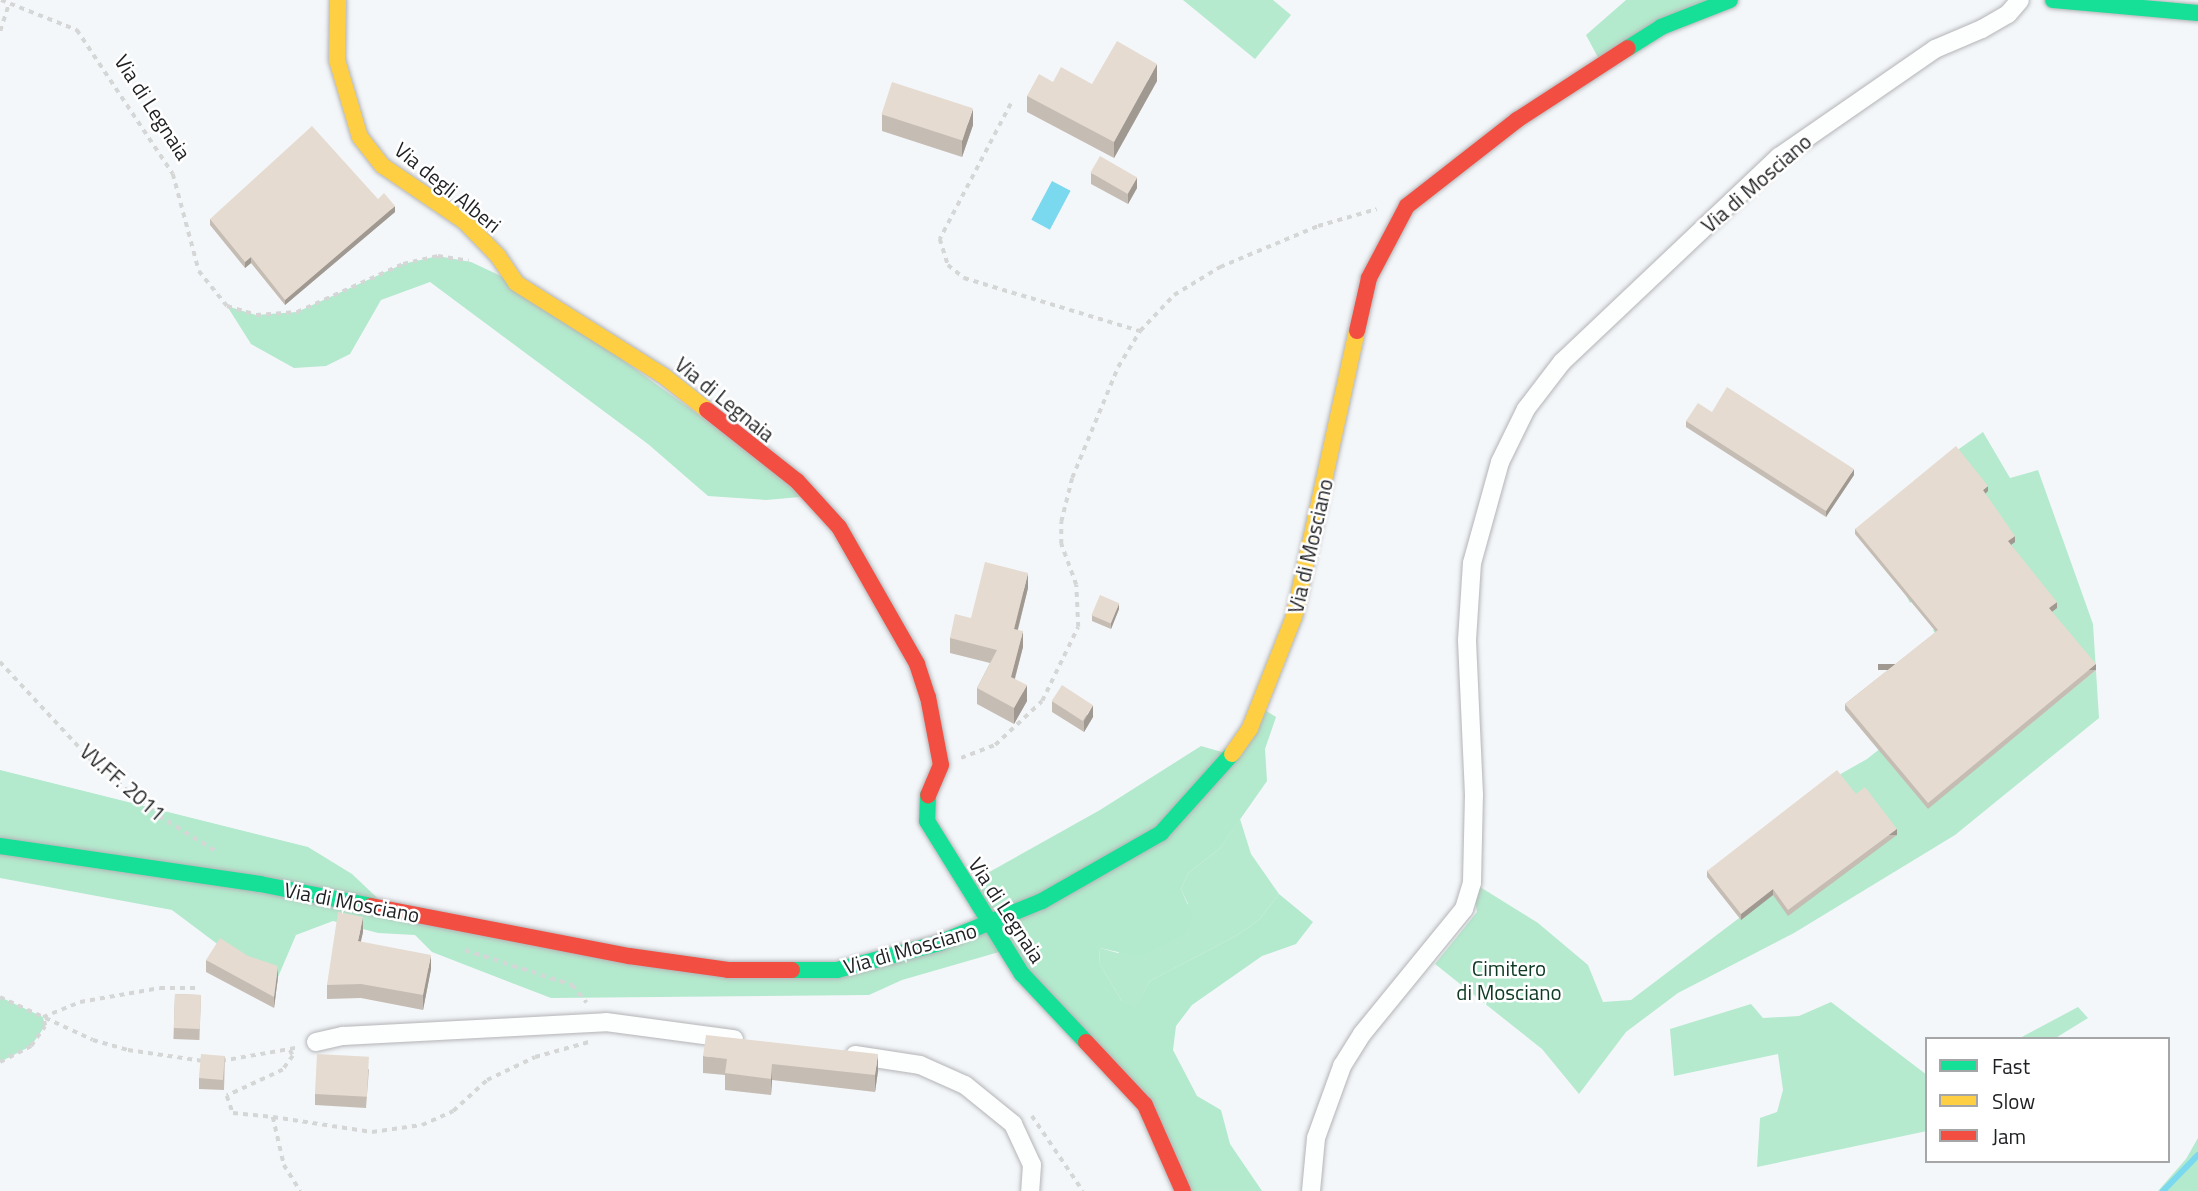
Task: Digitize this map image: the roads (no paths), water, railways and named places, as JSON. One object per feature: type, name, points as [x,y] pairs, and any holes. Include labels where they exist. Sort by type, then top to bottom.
[{"type":"main road","name":"Via degli Alberi","points":[[338,0],[337,60],[360,136],[383,166],[464,221],[498,256],[516,283]]},
{"type":"main road","name":"Via di Mosciano","points":[[0,846],[260,884],[629,956],[729,970],[837,970],[991,925],[1084,880],[1161,833],[1224,766],[1250,728],[1294,617],[1369,278],[1407,206],[1517,120],[1661,27],[1730,0]]},
{"type":"main road","points":[[2053,0],[2117,2],[2198,13]]},
{"type":"main road","name":"Via di Legnaia","points":[[516,283],[666,377],[797,481],[839,527],[917,664],[941,765],[928,793],[928,821],[1022,974],[1145,1105],[1183,1191]]},
{"type":"street","name":"Via di Mosciano","points":[[1311,1191],[1316,1138],[1342,1066],[1362,1034],[1464,909],[1472,882],[1474,794],[1467,640],[1472,563],[1500,462],[1526,409],[1562,362],[1779,157],[1935,49],[1982,29],[2008,14],[2020,0]]},
{"type":"street","points":[[316,1042],[343,1036],[606,1022],[757,1042]]},
{"type":"street","points":[[837,1052],[920,1065],[965,1085],[1013,1124],[1032,1165],[1030,1191]]},
{"type":"water","points":[[1052,181],[1071,191],[1050,230],[1031,220]]},
{"type":"waterway","points":[[2163,1191],[2198,1155]]},
{"type":"park label","name":"Cimitero di Mosciano","points":[[1509,980]]}]
